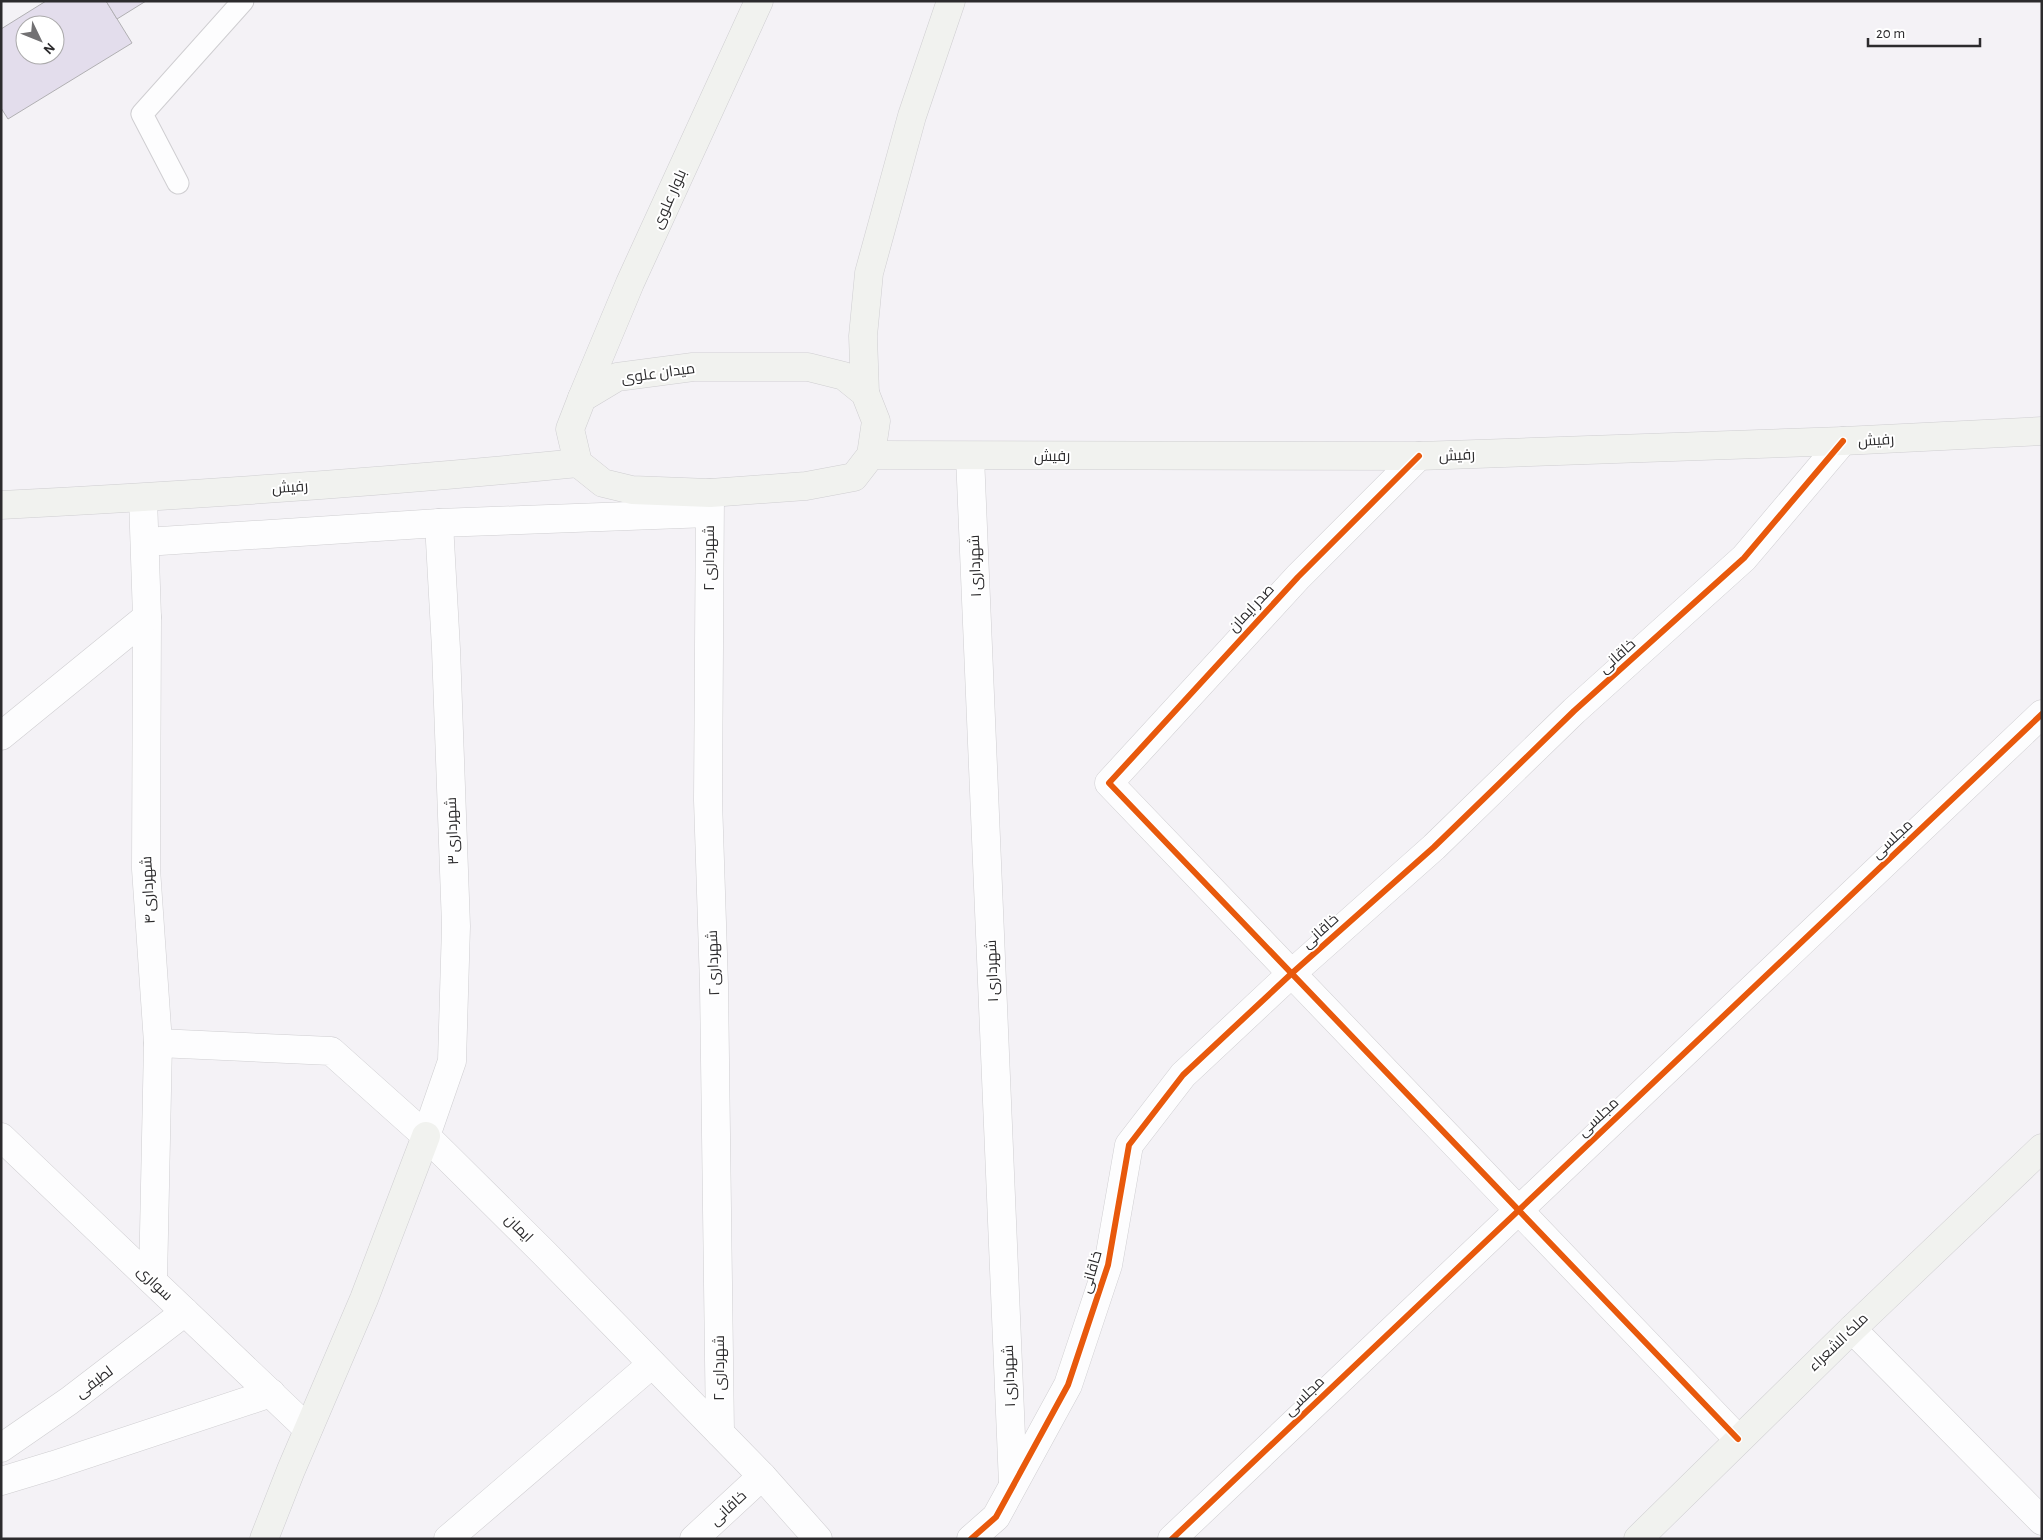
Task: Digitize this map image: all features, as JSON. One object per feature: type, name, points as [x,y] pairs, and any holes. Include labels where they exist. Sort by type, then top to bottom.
[{"type":"street","name":"بلوار علوی","points":[[582,398],[630,283],[759,1]]},
{"type":"street","points":[[865,393],[863,336],[869,273],[912,116],[951,1]]},
{"type":"street","name":"میدان علوی","points":[[578,463],[603,483],[632,490],[710,503],[854,477],[871,455],[876,421],[865,393],[844,376],[808,368],[693,367],[617,377],[582,398]]},
{"type":"street","points":[[578,463],[570,429],[582,398]]},
{"type":"street","name":"رفیش","points":[[871,455],[1419,456],[1843,441],[2042,430]]},
{"type":"street","name":"خاقانی","points":[[971,1539],[996,1517],[1068,1385],[1108,1265],[1129,1145],[1183,1076],[1291,974],[1434,847],[1574,711],[1744,558],[1843,441]]},
{"type":"street","name":"شهرداری ۱","points":[[970,456],[1014,1486]]},
{"type":"street","name":"صدر ایمان","points":[[1291,974],[1109,783],[1298,577],[1419,456]]},
{"type":"street","name":"رفیش","points":[[1,505],[143,498],[441,476],[578,463]]},
{"type":"street","name":"شهرداری ۴","points":[[143,498],[147,617],[146,869],[158,1043],[153,1281]]},
{"type":"street","points":[[145,542],[710,503]]},
{"type":"street","name":"شهرداری ۲","points":[[710,503],[708,800],[714,994],[720,1433]]},
{"type":"street","name":"شهرداری ۳","points":[[426,1136],[452,1061],[456,926],[446,649],[439,523]]},
{"type":"street","points":[[1,736],[147,617]]},
{"type":"street","name":"مجلسی","points":[[1172,1539],[2042,714]]},
{"type":"street","points":[[1291,974],[1738,1439]]},
{"type":"street","name":"ایمان","points":[[158,1043],[331,1051],[426,1136],[762,1476],[818,1539]]},
{"type":"street","points":[[264,1539],[308,1429],[364,1299],[426,1136]]},
{"type":"street","name":"سواری","points":[[1,1137],[308,1429]]},
{"type":"street","name":"ملک الشعراء","points":[[1638,1539],[1738,1439],[2042,1148]]},
{"type":"street","name":"لطیفی","points":[[1,1448],[69,1401],[185,1312]]},
{"type":"street","points":[[1852,1329],[2042,1521]]},
{"type":"street","points":[[448,1539],[652,1364]]},
{"type":"street","points":[[1,1480],[54,1465],[271,1393]]},
{"type":"street","name":"خاقانی","points":[[694,1539],[762,1476]]},
{"type":"lane","points":[[178,183],[142,114],[242,1]]},
{"type":"building","points":[[46,1],[106,1],[132,43],[8,119],[1,108],[1,29],[15,20],[15,65],[65,65],[65,15],[24,15]]},
{"type":"building","points":[[106,1],[146,1],[117,19]]},
{"type":"cycle path","points":[[971,1539],[996,1517],[1068,1385],[1108,1265],[1129,1145],[1183,1075],[1291,974],[1434,847],[1574,711],[1744,558],[1843,441]]},
{"type":"cycle path","points":[[1419,456],[1298,577],[1109,783],[1738,1439]]},
{"type":"cycle path","points":[[1172,1539],[2042,714]]}]
